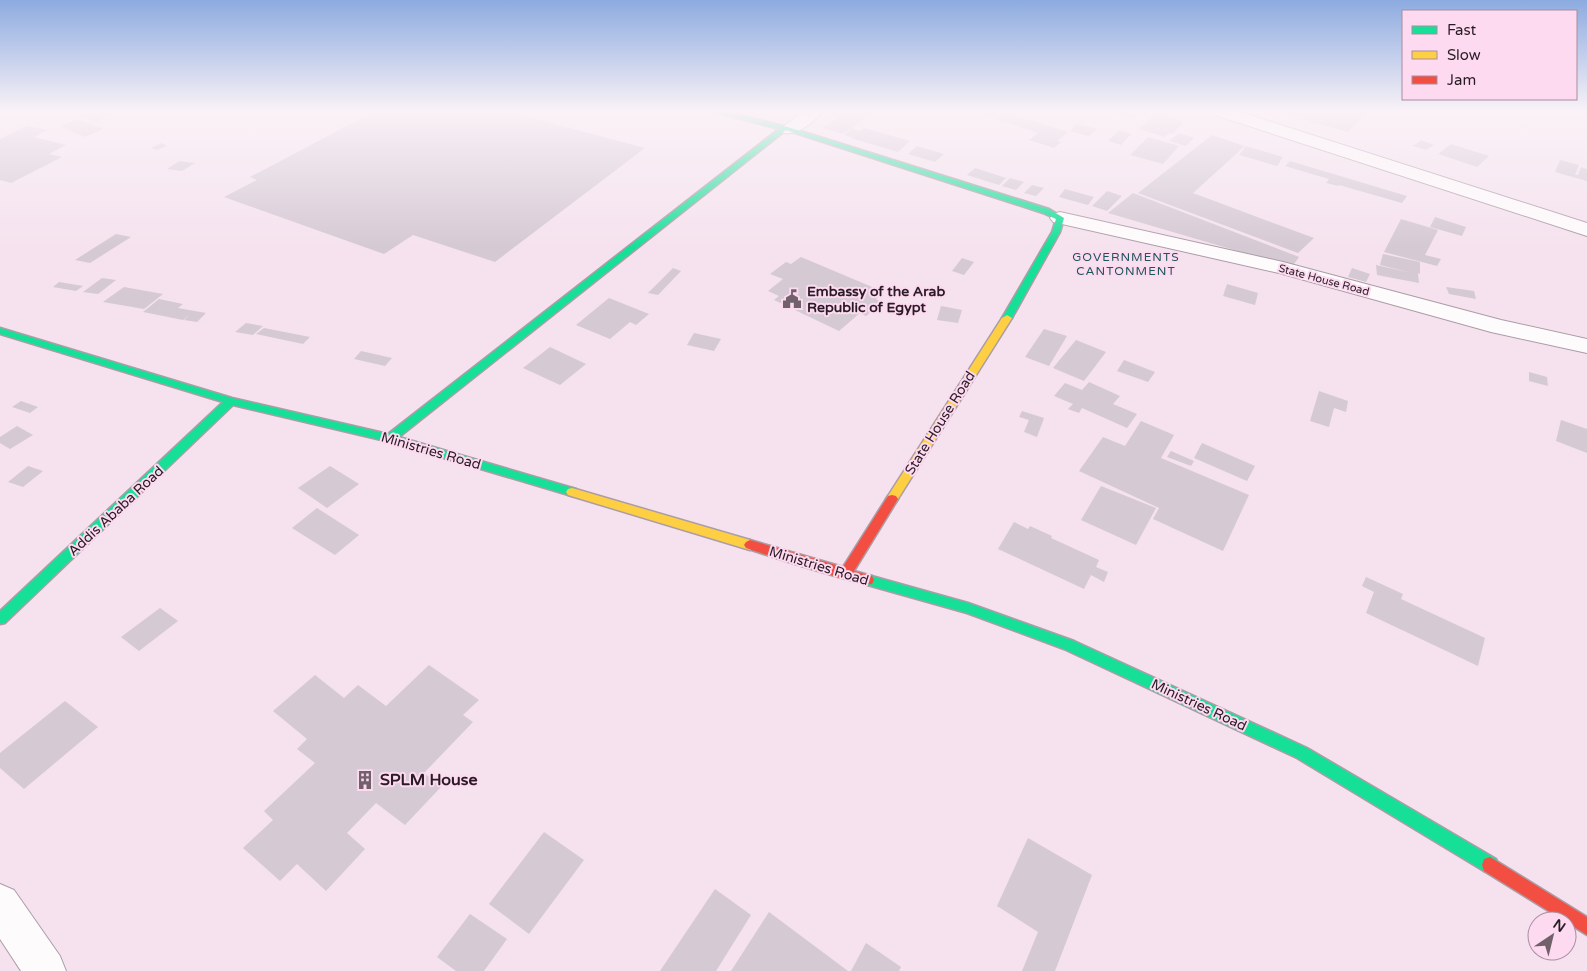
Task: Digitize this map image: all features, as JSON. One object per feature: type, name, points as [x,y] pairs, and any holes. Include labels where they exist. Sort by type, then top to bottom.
[{"type":"main road","points":[[390,438],[751,156]]},
{"type":"main road","name":"State House Road","points":[[845,574],[1025,289],[1056,232],[1060,218],[1046,211],[875,156]]},
{"type":"main road","name":"Ministries Road","points":[[0,331],[231,401],[390,438],[845,574],[968,608],[1069,645],[1293,749],[1494,867],[1587,927]]},
{"type":"main road","name":"Addis Ababa Road","points":[[0,619],[231,401]]},
{"type":"street","points":[[1361,156],[1587,230]]},
{"type":"street","name":"State House Road","points":[[1060,218],[1283,268],[1499,327],[1587,346]]},
{"type":"street","points":[[0,904],[46,971]]},
{"type":"building","points":[[0,156],[62,157],[11,183],[0,180]]},
{"type":"building","points":[[289,156],[634,156],[495,262],[413,235],[384,254],[224,197],[257,180],[250,177]]},
{"type":"building","points":[[916,156],[941,156],[935,162]]},
{"type":"building","points":[[1135,156],[1170,156],[1163,164]]},
{"type":"building","points":[[1185,156],[1234,156],[1193,193],[1314,238],[1298,253],[1138,193]]},
{"type":"building","points":[[1244,156],[1283,157],[1277,166]]},
{"type":"building","points":[[1445,156],[1489,156],[1477,167]]},
{"type":"building","points":[[1560,160],[1579,165],[1575,175],[1578,175],[1581,167],[1587,169],[1587,181],[1555,172]]},
{"type":"building","points":[[179,161],[195,163],[182,171],[167,169]]},
{"type":"building","points":[[1290,161],[1407,196],[1402,203],[1326,183],[1329,179],[1285,166]]},
{"type":"building","points":[[975,168],[1006,178],[999,185],[967,175]]},
{"type":"building","points":[[1010,178],[1024,182],[1016,190],[1002,186]]},
{"type":"building","points":[[1032,185],[1044,188],[1036,196],[1024,193]]},
{"type":"building","points":[[1065,189],[1094,197],[1088,205],[1059,197]]},
{"type":"building","points":[[1107,191],[1122,196],[1107,211],[1092,206]]},
{"type":"building","points":[[1133,193],[1299,257],[1292,267],[1108,213]]},
{"type":"building","points":[[1435,217],[1466,227],[1462,236],[1430,227]]},
{"type":"building","points":[[1401,219],[1438,230],[1425,255],[1441,259],[1437,266],[1384,252]]},
{"type":"building","points":[[116,234],[131,237],[90,263],[75,260]]},
{"type":"building","points":[[1383,254],[1420,262],[1419,283],[1377,275],[1376,265],[1412,273],[1380,265]]},
{"type":"building","points":[[801,257],[884,292],[876,299],[882,302],[866,316],[860,313],[839,331],[774,300],[779,296],[768,291],[783,279],[770,274],[786,262],[791,264]]},
{"type":"building","points":[[962,258],[974,262],[964,275],[952,271]]},
{"type":"building","points":[[673,268],[681,271],[658,295],[648,293]]},
{"type":"building","points":[[1352,268],[1370,274],[1366,282],[1348,277]]},
{"type":"building","points":[[102,278],[116,280],[98,294],[83,292]]},
{"type":"building","points":[[59,282],[83,286],[76,291],[53,287]]},
{"type":"building","points":[[1227,284],[1258,293],[1255,305],[1223,296]]},
{"type":"building","points":[[124,287],[163,294],[144,309],[103,302]]},
{"type":"building","points":[[1446,287],[1474,291],[1476,299],[1449,294]]},
{"type":"building","points":[[609,298],[649,314],[636,325],[630,322],[610,339],[576,325]]},
{"type":"building","points":[[159,299],[183,304],[178,308],[206,313],[197,322],[184,320],[189,315],[183,320],[143,312]]},
{"type":"building","points":[[941,306],[962,310],[958,323],[937,320]]},
{"type":"building","points":[[246,323],[263,326],[253,335],[235,332]]},
{"type":"building","points":[[264,328],[310,337],[303,344],[256,334]]},
{"type":"building","points":[[1044,329],[1067,336],[1049,366],[1025,357]]},
{"type":"building","points":[[694,333],[721,339],[714,351],[687,345]]},
{"type":"building","points":[[1076,340],[1106,352],[1084,381],[1053,368]]},
{"type":"building","points":[[550,347],[586,364],[560,385],[523,368]]},
{"type":"building","points":[[361,351],[392,358],[385,366],[354,359]]},
{"type":"building","points":[[1124,360],[1155,372],[1148,382],[1117,371]]},
{"type":"building","points":[[1529,372],[1547,377],[1548,386],[1529,381]]},
{"type":"building","points":[[1089,382],[1120,396],[1113,404],[1137,414],[1127,428],[1082,408],[1079,413],[1068,409],[1073,404],[1054,396],[1065,383],[1082,390]]},
{"type":"building","points":[[1319,391],[1348,401],[1346,412],[1334,408],[1329,427],[1310,421]]},
{"type":"building","points":[[21,401],[38,407],[30,413],[12,407]]},
{"type":"building","points":[[1022,411],[1044,418],[1037,437],[1024,432],[1029,420],[1019,417]]},
{"type":"building","points":[[1561,420],[1587,429],[1587,453],[1556,441]]},
{"type":"building","points":[[1141,421],[1174,435],[1161,458],[1249,495],[1223,551],[1153,519],[1159,508],[1079,471],[1103,437],[1125,446]]},
{"type":"building","points":[[17,426],[33,435],[10,449],[0,443],[0,437]]},
{"type":"building","points":[[1202,443],[1255,466],[1247,481],[1194,458]]},
{"type":"building","points":[[1171,451],[1194,461],[1191,466],[1167,457]]},
{"type":"building","points":[[28,466],[43,471],[23,487],[8,482]]},
{"type":"building","points":[[330,466],[359,484],[327,508],[298,488]]},
{"type":"building","points":[[1101,486],[1156,508],[1136,545],[1081,520]]},
{"type":"building","points":[[317,508],[359,535],[335,555],[292,528]]},
{"type":"building","points":[[1014,522],[1028,529],[1030,526],[1099,560],[1096,567],[1108,572],[1104,582],[1091,575],[1084,589],[998,549]]},
{"type":"building","points":[[1366,577],[1403,594],[1401,599],[1485,638],[1478,666],[1366,613],[1374,592],[1362,586]]},
{"type":"building","points":[[160,608],[178,621],[139,651],[121,637]]},
{"type":"building","name":"SPLM House","points":[[429,665],[479,700],[463,715],[473,722],[424,773],[441,787],[405,825],[376,803],[347,833],[365,849],[326,891],[297,864],[280,881],[243,848],[273,820],[264,811],[315,763],[297,749],[307,739],[273,711],[315,675],[344,698],[358,685],[386,706]]},
{"type":"building","points":[[65,701],[98,727],[24,789],[0,768],[0,753]]},
{"type":"building","points":[[544,832],[584,860],[529,934],[489,904]]},
{"type":"building","points":[[1028,838],[1092,875],[1055,971],[1022,971],[1038,932],[997,906]]},
{"type":"building","points":[[715,889],[751,915],[716,971],[660,971]]},
{"type":"building","points":[[769,912],[848,971],[731,971]]},
{"type":"building","points":[[470,914],[507,939],[484,971],[456,971],[437,957]]},
{"type":"building","points":[[866,943],[901,967],[899,971],[851,971]]},
{"type":"traffic: fast","points":[[390,438],[748,156]]},
{"type":"traffic: fast","points":[[875,156],[1046,211],[1060,218],[1056,232],[1007,318]]},
{"type":"traffic: fast","points":[[0,331],[231,401],[390,438],[572,492]]},
{"type":"traffic: fast","points":[[0,619],[231,401]]},
{"type":"traffic: fast","points":[[868,580],[968,608],[1069,645],[1302,753],[1490,865]]},
{"type":"traffic: slow","points":[[892,499],[1007,318]]},
{"type":"traffic: slow","points":[[572,492],[750,545]]},
{"type":"traffic: jam","points":[[845,574],[892,499]]},
{"type":"traffic: jam","points":[[750,545],[868,580]]},
{"type":"traffic: jam","points":[[1490,865],[1587,927]]},
{"type":"place","name":"Embassy of the Arab Republic of Egypt","points":[[792,299]]},
{"type":"place","name":"SPLM House","points":[[365,780]]},
{"type":"district","name":"GOVERNMENTS CANTONMENT","points":[[1126,264]]}]
